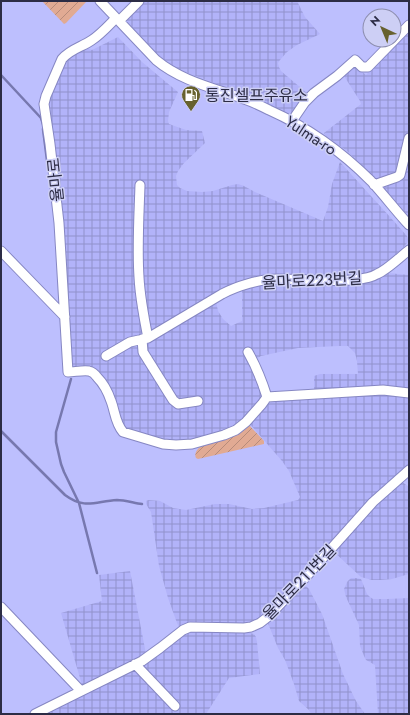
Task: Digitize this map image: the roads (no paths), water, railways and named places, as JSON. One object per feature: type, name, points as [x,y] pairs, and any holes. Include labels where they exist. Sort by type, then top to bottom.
[{"type":"street","name":"Yulma-ro","points":[[100,1],[156,60],[166,68],[178,75],[209,88],[246,100],[292,121],[331,147],[353,164],[374,185],[409,225]]},
{"type":"street","name":"율마로","points":[[139,1],[93,40],[65,55],[46,96],[44,104],[59,223],[68,372],[90,371],[101,381],[112,402],[114,414],[123,432],[163,444],[192,444],[236,430],[246,422],[267,397]]},
{"type":"street","points":[[292,121],[305,102],[314,93],[355,60],[362,67],[368,67],[409,25]]},
{"type":"street","points":[[374,185],[400,175],[409,138]]},
{"type":"street","points":[[140,185],[138,246],[139,278],[145,339],[143,352],[173,400],[178,404],[198,402]]},
{"type":"street","name":"율마로223번길","points":[[106,356],[130,342],[145,339],[234,288],[251,283],[276,279],[342,281],[366,278],[378,274],[409,250]]},
{"type":"street","points":[[1,251],[65,317]]},
{"type":"street","points":[[248,352],[259,373],[267,397],[384,390],[409,393]]},
{"type":"street","name":"율마로211번길","points":[[35,714],[142,661],[183,630],[190,627],[244,628],[260,623],[305,578],[373,502],[409,470]]},
{"type":"street","points":[[1,607],[81,691]]},
{"type":"street","points":[[135,664],[175,706]]},
{"type":"waterway","points":[[1,75],[41,118],[43,124]]},
{"type":"waterway","points":[[43,129],[48,168]]},
{"type":"waterway","points":[[71,379],[56,432],[56,442],[64,472],[79,503],[97,573]]},
{"type":"waterway","points":[[1,431],[65,495],[72,500],[91,504],[117,500],[142,504]]},
{"type":"place","name":"통진셀프주유소","points":[[191,112]]}]
